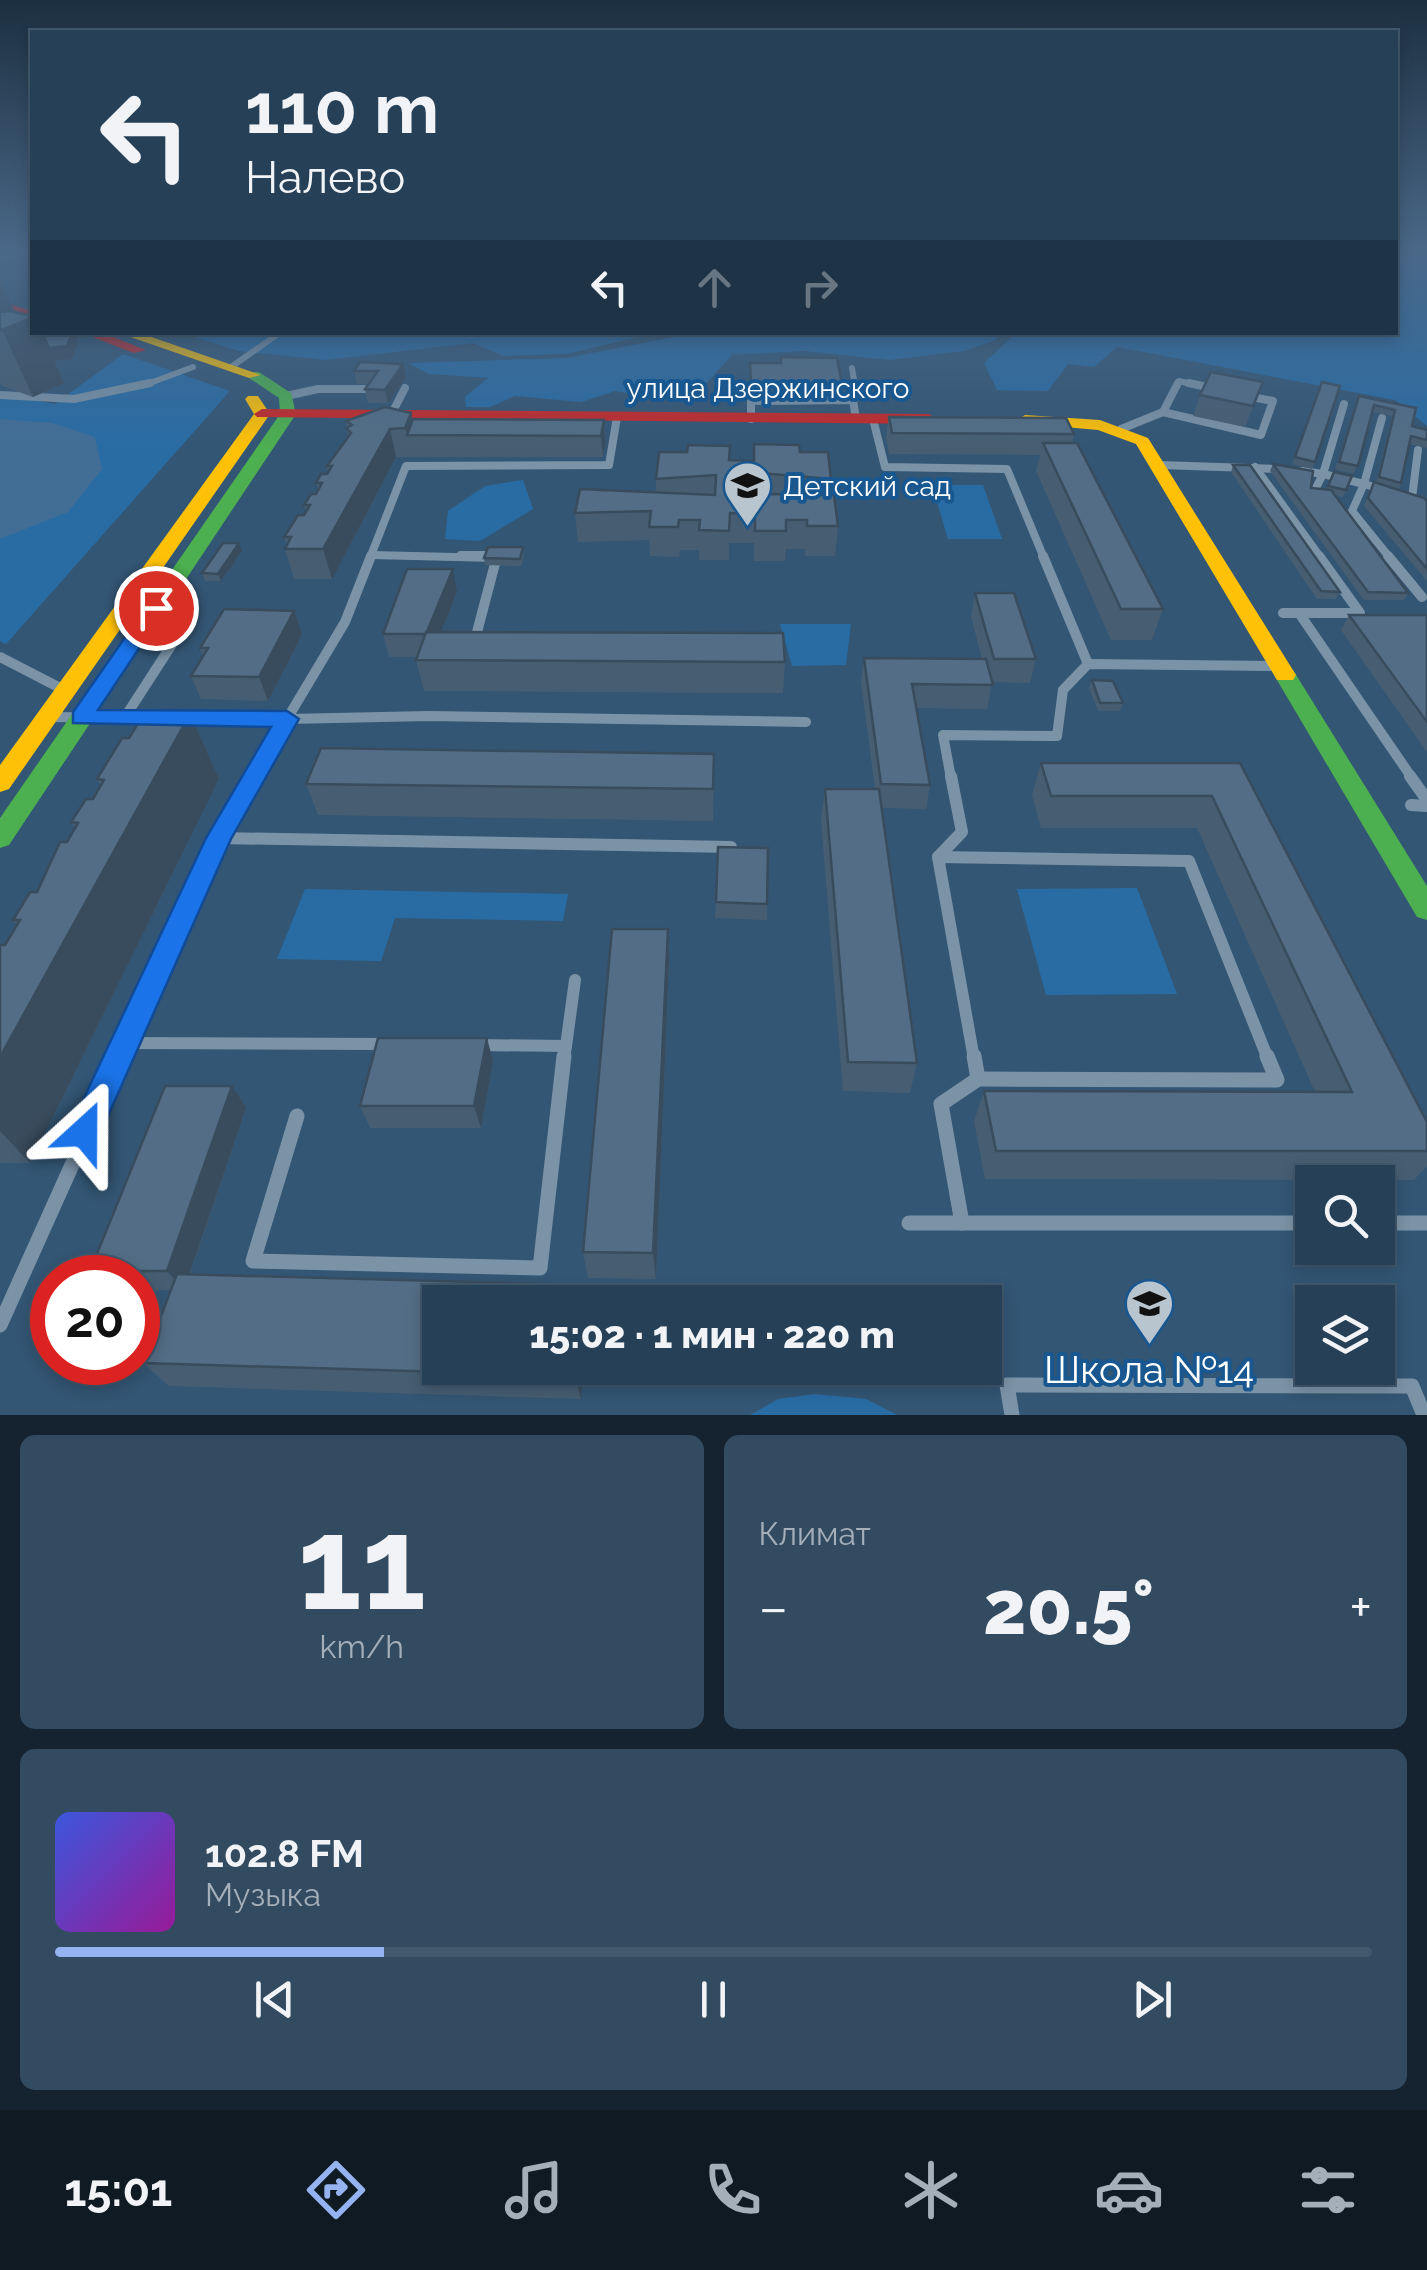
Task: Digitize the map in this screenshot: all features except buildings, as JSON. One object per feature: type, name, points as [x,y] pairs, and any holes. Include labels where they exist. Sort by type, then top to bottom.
[{"type":"main road","points":[[0,782],[262,414],[251,396],[232,380],[94,335]]},
{"type":"main road","points":[[0,838],[170,588],[287,405],[262,377],[131,335]]},
{"type":"main road","name":"улица Дзержинского","points":[[262,414],[287,405],[391,416],[751,418],[861,413],[948,419]]},
{"type":"main road","points":[[1004,420],[1088,421],[1120,429],[1142,442],[1160,465],[1427,909]]},
{"type":"lane","points":[[231,367],[279,335]]},
{"type":"lane","points":[[0,395],[55,404],[90,400],[193,367]]},
{"type":"lane","points":[[852,368],[861,413],[885,467],[1006,468],[1088,664]]},
{"type":"lane","points":[[1120,429],[1163,412],[1262,435],[1273,401],[1178,381],[1163,412]]},
{"type":"lane","points":[[391,416],[405,388]]},
{"type":"lane","points":[[287,405],[318,389],[368,389]]},
{"type":"lane","points":[[1316,488],[1324,474],[1344,404]]},
{"type":"lane","points":[[0,1325],[218,838],[345,622],[406,466],[608,465],[617,417]]},
{"type":"lane","points":[[1382,418],[1352,512],[1422,597]]},
{"type":"lane","points":[[1412,498],[1418,450]]},
{"type":"lane","points":[[1160,465],[1324,474],[1427,504]]},
{"type":"lane","points":[[1255,468],[1360,613],[1283,613]]},
{"type":"lane","points":[[371,555],[497,556],[476,636]]},
{"type":"lane","points":[[124,718],[182,629],[170,588]]},
{"type":"lane","points":[[1299,613],[1427,803],[1411,805]]},
{"type":"lane","points":[[0,657],[66,690]]},
{"type":"lane","points":[[938,856],[962,832],[942,735],[1057,736],[1064,690],[1088,664],[1279,666]]},
{"type":"lane","points":[[47,718],[428,716],[806,722]]},
{"type":"lane","points":[[218,838],[752,848]]},
{"type":"lane","points":[[938,856],[978,1079]]},
{"type":"lane","points":[[938,856],[1189,861],[1277,1080],[978,1079],[941,1104],[962,1223]]},
{"type":"lane","points":[[297,1116],[252,1261],[540,1268],[550,1153],[574,980]]},
{"type":"lane","points":[[125,1043],[409,1044]]},
{"type":"lane","points":[[454,1045],[566,1046]]},
{"type":"lane","points":[[909,1223],[1295,1223]]},
{"type":"lane","points":[[1395,1223],[1427,1223]]},
{"type":"lane","points":[[1012,1415],[1006,1385],[1420,1386],[1424,1415]]},
{"type":"shaded area","points":[[1398,315],[1427,315],[1427,426],[1395,400],[1117,347],[1094,367],[1068,364],[1048,391],[997,390],[984,363],[1014,335],[1398,335]]},
{"type":"shaded area","points":[[188,335],[647,335],[566,354],[503,356],[473,343],[325,360],[239,351]]},
{"type":"shaded area","points":[[684,335],[998,335],[996,340],[964,351],[889,360],[805,351],[732,355],[701,389],[664,399],[615,391],[581,402],[515,396],[490,407],[466,407],[465,397],[488,378],[429,374],[408,363],[567,358]]},
{"type":"shaded area","points":[[123,354],[230,391],[6,644],[0,641],[0,394],[55,404]]},
{"type":"shaded area","points":[[0,419],[52,423],[95,437],[102,469],[68,512],[0,539]]},
{"type":"shaded area","points":[[523,480],[533,509],[480,541],[445,539],[448,511],[485,486]]},
{"type":"shaded area","points":[[932,485],[983,485],[1002,539],[948,539]]},
{"type":"shaded area","points":[[780,624],[851,624],[846,665],[792,666]]},
{"type":"shaded area","points":[[1137,888],[1177,994],[1046,995],[1017,889]]},
{"type":"shaded area","points":[[305,889],[568,894],[563,921],[395,918],[381,961],[277,959]]},
{"type":"shaded area","points":[[815,1394],[866,1399],[897,1415],[750,1415],[778,1399]]},
{"type":"traffic: fast","points":[[0,838],[288,414],[286,396],[254,375]]},
{"type":"traffic: fast","points":[[1285,675],[1427,909]]},
{"type":"traffic: slow","points":[[131,335],[254,375]]},
{"type":"traffic: slow","points":[[0,783],[262,414],[253,399]]},
{"type":"traffic: slow","points":[[1025,420],[1100,425],[1142,441],[1285,675]]},
{"type":"traffic: jam","points":[[94,335],[139,350]]},
{"type":"traffic: jam","points":[[262,414],[929,419]]},
{"type":"place","name":"Детский сад","points":[[748,528]]},
{"type":"place","name":"Школа №14","points":[[1149,1346]]},
{"type":"route","points":[[84,1132],[218,838],[287,719],[81,718],[156,608]]}]
